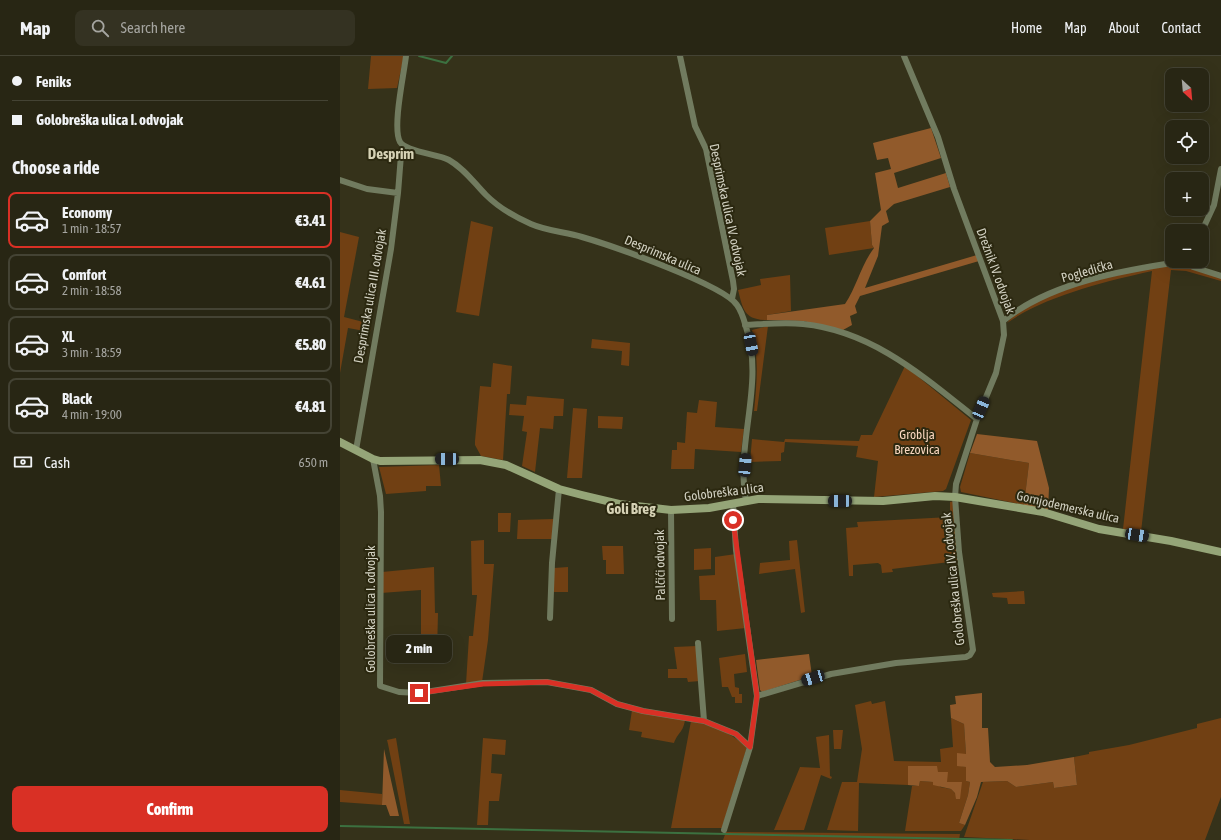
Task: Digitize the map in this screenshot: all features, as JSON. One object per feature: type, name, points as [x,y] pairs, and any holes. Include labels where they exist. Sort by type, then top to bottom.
[{"type":"street","points":[[404,146],[399,140],[397,126],[406,56]]},
{"type":"street","name":"Desprimska ulica IV. odvojak","points":[[680,56],[695,126],[706,149],[715,188],[733,281],[734,289],[732,299]]},
{"type":"street","name":"Drežnik IV. odvojak","points":[[904,56],[938,137],[954,189],[1003,321],[1004,335],[1001,355],[996,373],[976,419],[956,484],[955,497]]},
{"type":"street","name":"Desprimska ulica","points":[[404,146],[442,157],[455,164],[495,202],[530,224],[616,247],[708,286],[732,299]]},
{"type":"street","name":"Desprimska ulica III. odvojak","points":[[356,450],[398,193],[400,160],[404,146]]},
{"type":"street","points":[[1205,224],[1214,205],[1221,169]]},
{"type":"street","points":[[340,180],[367,189],[398,193]]},
{"type":"street","name":"Pogledička","points":[[1003,321],[1016,311],[1034,301],[1067,287],[1125,271],[1165,264]]},
{"type":"street","points":[[1196,268],[1221,276]]},
{"type":"street","points":[[732,299],[739,307],[752,352],[753,374],[743,479],[746,500]]},
{"type":"street","points":[[745,325],[777,323],[814,325],[834,330],[873,344],[908,365],[976,419]]},
{"type":"street","name":"Golobreška ulica","points":[[340,442],[380,461],[450,459],[480,460],[506,465],[559,489],[619,504],[671,510],[704,508],[746,500],[883,501],[936,496],[955,497]]},
{"type":"street","name":"Golobreška ulica I. odvojak","points":[[373,459],[380,496],[381,512],[380,686],[398,692],[419,693],[483,684],[547,682],[591,690],[617,704],[637,710],[704,721],[736,734],[750,747]]},
{"type":"street","points":[[550,618],[552,563],[559,489]]},
{"type":"street","name":"Gornjodemerska ulica","points":[[955,497],[1043,512],[1099,529],[1221,552]]},
{"type":"street","name":"Golobreška ulica IV. odvojak","points":[[757,696],[831,674],[896,663],[966,658],[970,655],[973,645],[960,566],[955,497]]},
{"type":"street","points":[[724,830],[750,747],[757,696],[736,550],[733,503]]},
{"type":"street","name":"Palčići odvojak","points":[[671,510],[672,619]]},
{"type":"street","points":[[698,643],[704,721]]},
{"type":"green space","points":[[371,56],[404,56],[397,88],[368,89]]},
{"type":"green space","points":[[471,221],[493,227],[479,316],[456,312]]},
{"type":"green space","points":[[870,221],[872,245],[874,248],[829,255],[825,228]]},
{"type":"green space","points":[[340,232],[359,237],[344,317],[371,324],[370,332],[348,328],[340,373]]},
{"type":"green space","points":[[1165,266],[1165,268],[1189,268],[1221,278],[1221,281],[1186,271],[1171,270],[1141,532],[1123,529],[1152,271],[1096,285],[1058,297],[1022,313],[1007,323],[1021,310],[1039,300],[1084,284],[1131,272]]},
{"type":"green space","points":[[790,275],[791,311],[767,315],[767,320],[749,316],[743,308],[738,290],[761,285],[760,279]]},
{"type":"green space","points":[[768,326],[757,411],[754,411],[757,370],[756,351],[752,330]]},
{"type":"green space","points":[[592,339],[630,343],[629,366],[621,365],[622,351],[591,348]]},
{"type":"green space","points":[[493,363],[512,366],[510,394],[507,394],[503,460],[481,456],[475,445],[480,386],[491,387]]},
{"type":"green space","name":"Groblja Brezovica","points":[[905,366],[971,420],[946,489],[943,491],[874,497],[878,461],[856,457],[858,446],[785,442],[784,452],[781,453],[781,461],[750,462],[752,439],[784,442],[785,439],[859,441],[861,435],[872,435]]},
{"type":"green space","points":[[527,396],[564,399],[563,416],[554,416],[553,429],[540,428],[535,472],[522,466],[527,432],[522,431],[524,416],[509,415],[510,404],[526,405]]},
{"type":"green space","points":[[699,400],[717,402],[715,427],[744,429],[741,452],[695,449],[694,469],[671,469],[672,450],[677,450],[677,442],[685,443],[687,412],[697,413]]},
{"type":"green space","points":[[573,408],[587,409],[582,478],[567,478]]},
{"type":"green space","points":[[598,416],[623,417],[622,429],[598,428]]},
{"type":"green space","points":[[970,453],[1029,463],[1024,505],[961,492],[960,487]]},
{"type":"green space","points":[[439,465],[441,486],[426,486],[426,491],[386,494],[379,467]]},
{"type":"green space","points":[[954,501],[958,561],[892,569],[893,572],[882,573],[881,565],[878,563],[853,565],[853,576],[849,576],[846,528],[858,527],[857,522],[950,517],[950,502]]},
{"type":"green space","points":[[498,513],[511,513],[510,532],[498,532]]},
{"type":"green space","points":[[554,519],[552,539],[517,539],[518,520]]},
{"type":"green space","points":[[484,540],[484,564],[494,564],[488,640],[482,682],[466,684],[469,636],[473,636],[477,595],[472,595],[471,541]]},
{"type":"green space","points":[[797,540],[805,612],[801,613],[795,569],[759,574],[760,563],[790,560],[789,541]]},
{"type":"green space","points":[[602,546],[623,546],[624,574],[606,574],[606,560],[603,560]]},
{"type":"green space","points":[[711,548],[711,569],[694,570],[694,549]]},
{"type":"green space","points":[[736,554],[746,628],[717,631],[716,600],[700,600],[699,576],[715,575],[715,557]]},
{"type":"green space","points":[[434,567],[435,613],[438,613],[437,653],[421,653],[421,590],[381,593],[382,572]]},
{"type":"green space","points":[[568,567],[568,592],[552,592],[554,568]]},
{"type":"green space","points":[[1024,591],[1025,604],[1008,604],[1007,598],[993,597],[992,593]]},
{"type":"green space","points":[[697,646],[700,681],[688,682],[687,678],[668,678],[668,669],[677,669],[674,647]]},
{"type":"green space","points":[[745,654],[747,672],[734,674],[735,687],[739,688],[739,694],[742,694],[742,703],[735,703],[735,697],[732,697],[728,687],[722,687],[719,658]]},
{"type":"green space","points":[[871,701],[872,704],[885,701],[894,761],[941,762],[940,749],[953,747],[951,718],[964,724],[966,754],[957,765],[966,767],[966,781],[970,782],[968,795],[959,823],[965,825],[961,831],[905,831],[912,786],[919,786],[920,781],[933,782],[933,785],[939,785],[940,787],[951,789],[960,799],[937,772],[937,767],[908,766],[908,785],[859,783],[858,831],[827,830],[842,782],[857,782],[862,749],[855,705]]},
{"type":"green space","points":[[632,710],[685,720],[682,730],[674,743],[641,737],[642,732],[629,730]]},
{"type":"green space","points":[[1221,718],[1221,797],[1205,840],[1030,840],[964,837],[983,782],[1007,781],[1016,787],[1053,782],[1054,788],[1077,785],[1074,757],[1089,754],[1089,752],[1129,745],[1197,728],[1197,724]]},
{"type":"green space","points":[[691,721],[720,730],[734,737],[747,747],[722,828],[671,828]]},
{"type":"green space","points":[[833,730],[843,730],[841,749],[834,749]]},
{"type":"green space","points":[[829,735],[830,776],[832,777],[831,779],[821,775],[804,830],[774,830],[800,767],[820,768],[816,737]]},
{"type":"green space","points":[[396,738],[410,824],[404,824],[387,740]]},
{"type":"green space","points":[[483,738],[506,740],[505,755],[492,754],[491,773],[502,774],[499,801],[489,801],[488,825],[477,825]]},
{"type":"green space","points":[[340,790],[382,794],[382,805],[340,802]]},
{"type":"green space","points":[[726,832],[960,834],[959,840],[723,840]]},
{"type":"shaded area","points":[[931,128],[941,158],[894,173],[898,188],[946,173],[950,187],[894,204],[886,211],[889,222],[882,226],[878,256],[865,288],[977,255],[979,261],[860,296],[855,306],[857,313],[850,316],[852,325],[843,330],[803,321],[767,320],[767,315],[845,304],[874,248],[872,245],[870,221],[881,210],[875,173],[891,169],[888,158],[877,160],[873,143]]},
{"type":"shaded area","points":[[977,434],[1037,441],[1049,488],[1048,510],[1024,505],[1029,463],[970,453]]},
{"type":"shaded area","points":[[809,654],[812,676],[762,692],[760,690],[756,660]]},
{"type":"shaded area","points":[[982,693],[982,728],[988,728],[990,762],[995,767],[1027,765],[1074,757],[1077,785],[1054,788],[1053,782],[1016,787],[1007,781],[981,782],[977,797],[965,825],[959,823],[968,795],[970,782],[966,781],[966,767],[957,766],[957,753],[966,754],[964,724],[951,718],[950,705],[956,704],[955,696]]},
{"type":"shaded area","points":[[384,749],[399,816],[390,816],[386,805],[382,805]]},
{"type":"shaded area","points":[[908,766],[937,766],[938,772],[948,772],[947,782],[962,782],[960,799],[956,799],[955,793],[951,789],[933,785],[933,782],[920,781],[919,786],[908,785]]},
{"type":"waterway","points":[[419,56],[446,63],[452,56]]},
{"type":"waterway","points":[[340,826],[1012,840]]},
{"type":"district","name":"Desprim","points":[[391,153]]},
{"type":"district","name":"Goli Breg","points":[[631,508]]},
{"type":"route","points":[[419,693],[483,684],[547,682],[591,690],[617,704],[632,709],[704,721],[736,734],[750,747],[757,696],[733,520]]}]
